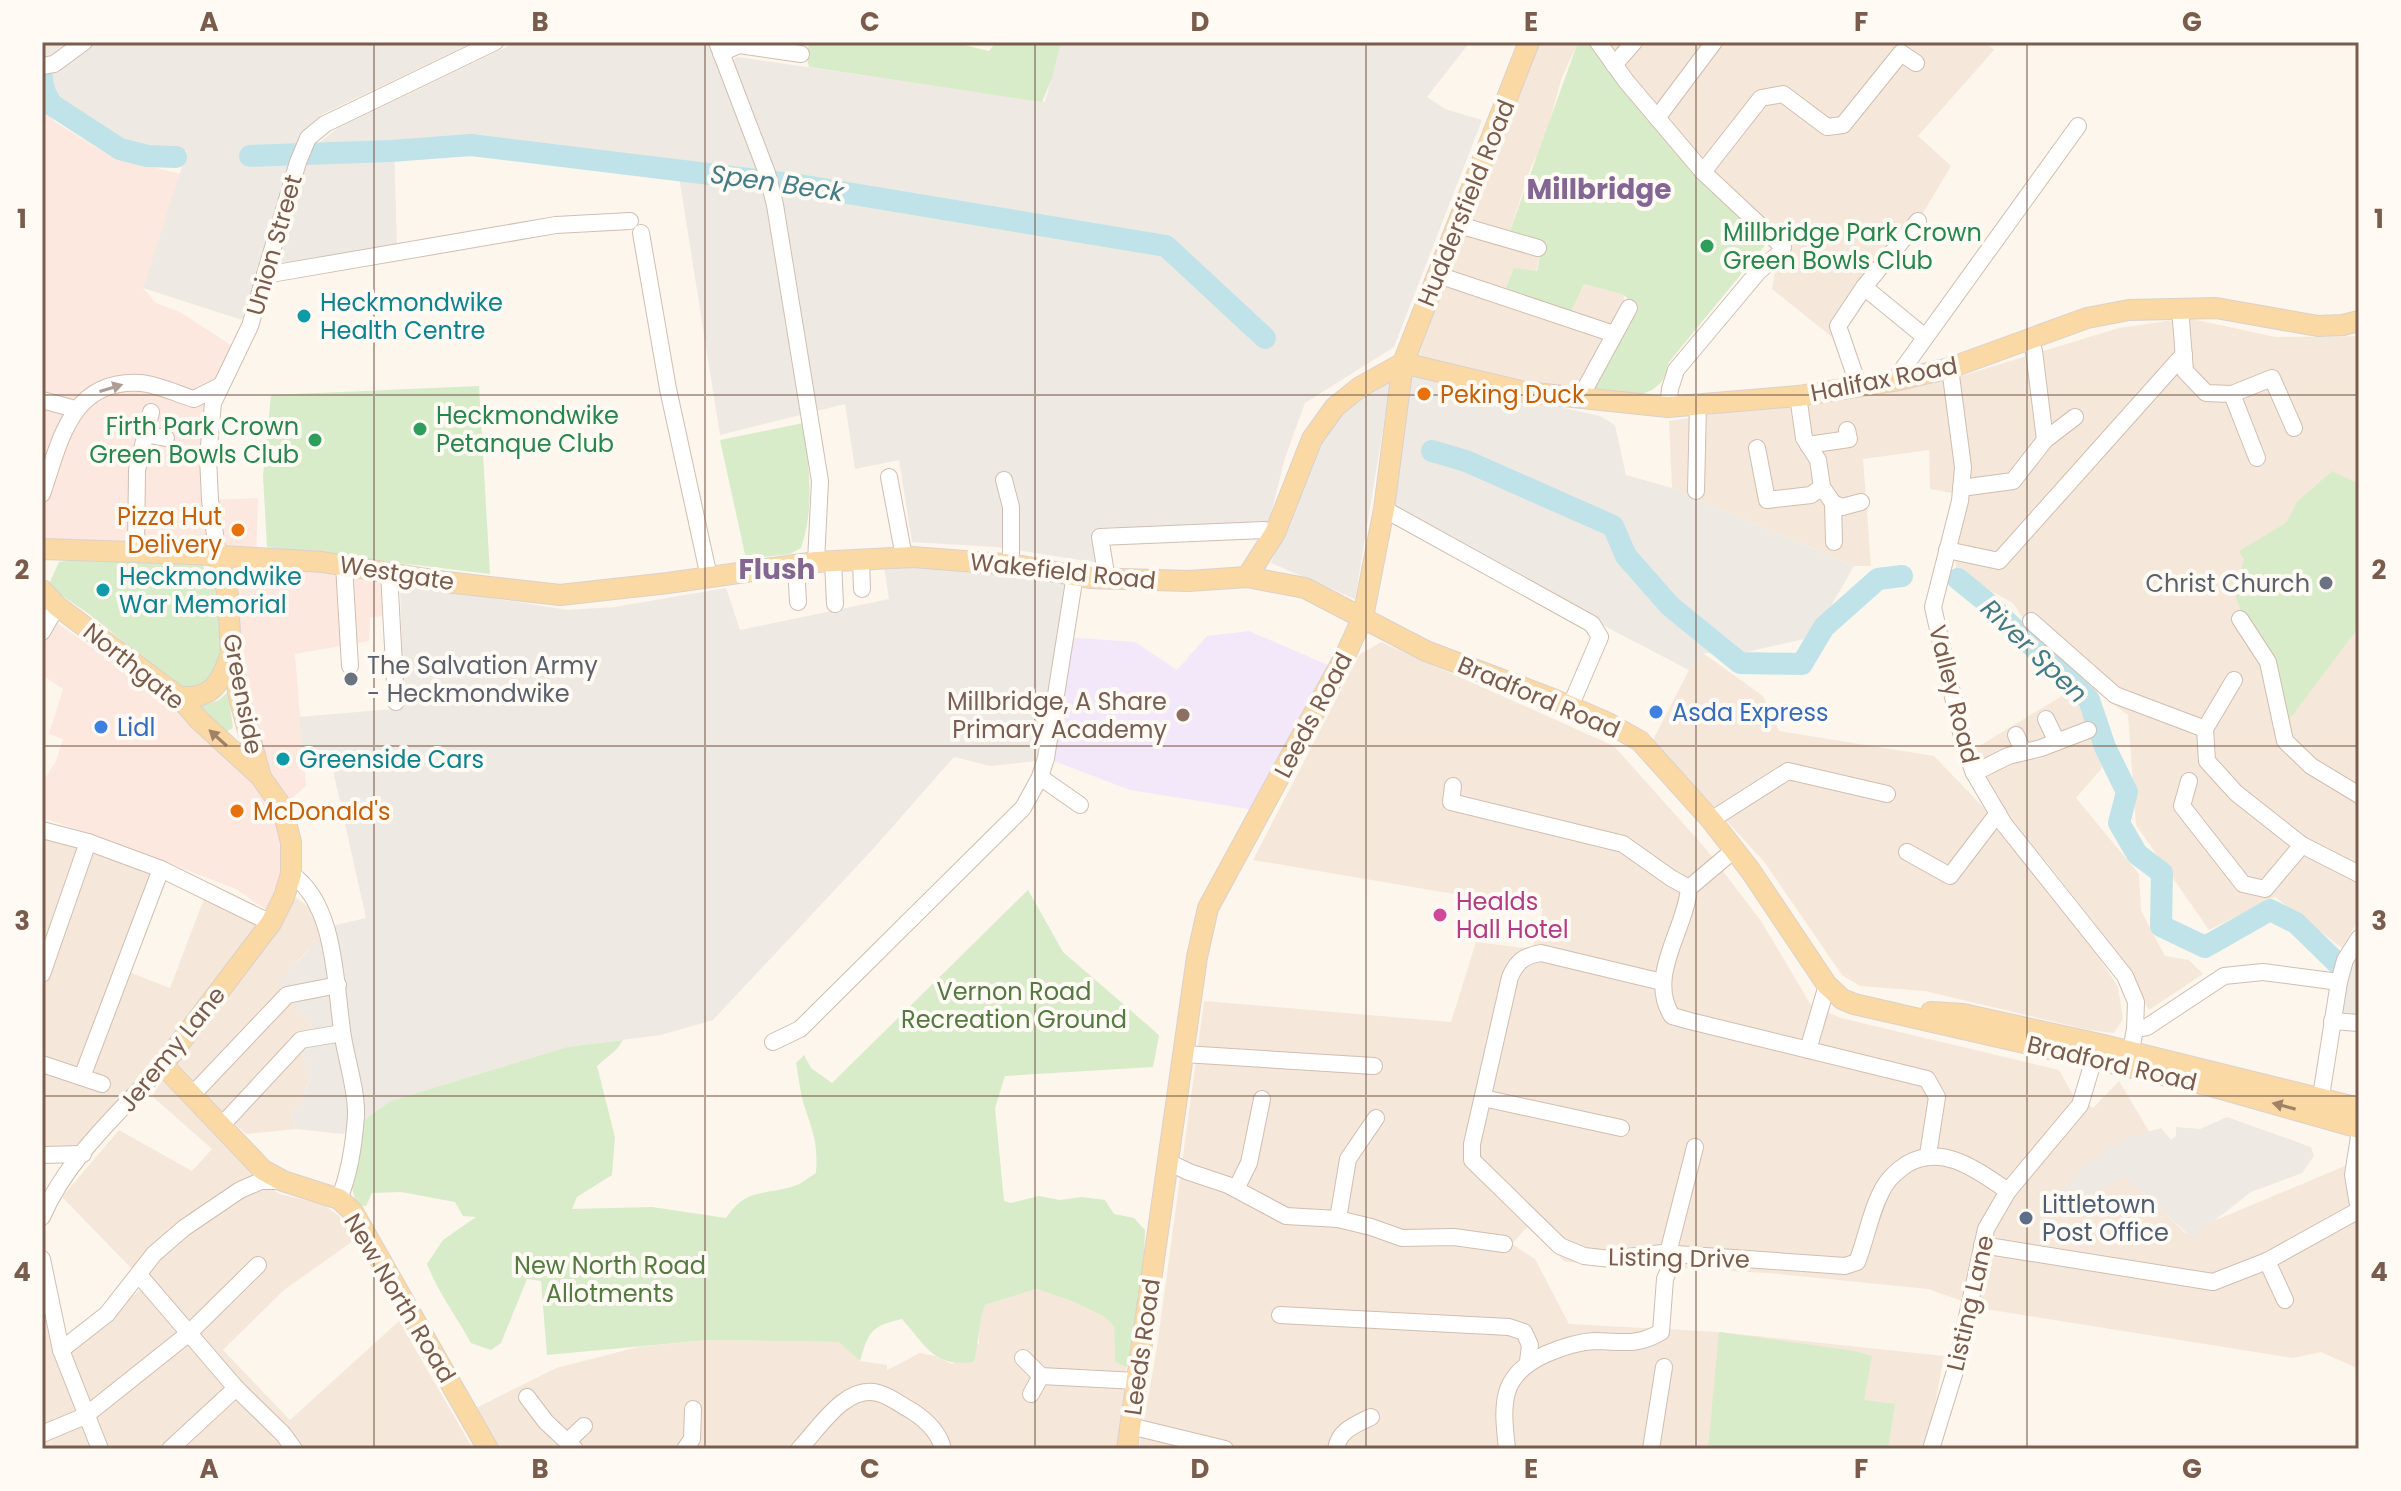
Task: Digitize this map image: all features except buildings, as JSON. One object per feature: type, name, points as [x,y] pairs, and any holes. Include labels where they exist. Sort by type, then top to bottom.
[{"type":"main road","name":"Huddersfield Road","points":[[1403,363],[1529,42]]},
{"type":"main road","name":"Halifax Road","points":[[1403,363],[1525,392],[1668,407],[1798,396],[1894,381],[1950,368],[2087,318],[2129,310],[2216,308],[2318,326],[2359,321]]},
{"type":"main road","name":"Leeds Road","points":[[1127,1449],[1197,957],[1208,908],[1345,656],[1363,617],[1384,509],[1403,363]]},
{"type":"main road","points":[[1247,577],[1275,533],[1312,439],[1335,407],[1360,387],[1403,363]]},
{"type":"main road","name":"Westgate","points":[[42,549],[218,555],[344,565],[560,595],[751,571]]},
{"type":"main road","name":"Greenside","points":[[218,555],[228,595],[231,654],[243,716],[260,776],[282,807],[291,842],[291,874]]},
{"type":"main road","name":"Wakefield Road","points":[[751,571],[815,562],[904,557],[1011,564],[1107,579],[1188,581],[1247,577]]},
{"type":"main road","name":"Bradford Road","points":[[1247,577],[1305,588],[1426,651],[1570,707],[1640,741],[1711,820],[1827,985],[1842,999],[1864,1006],[1963,1014],[2097,1052],[2319,1106],[2359,1108]]},
{"type":"main road","name":"Northgate","points":[[42,590],[57,606],[179,697],[199,720],[260,776]]},
{"type":"main road","points":[[179,697],[194,698],[209,693],[224,673],[231,654]]},
{"type":"main road","name":"Jeremy Lane","points":[[163,1065],[271,923],[291,874]]},
{"type":"main road","name":"New North Road","points":[[163,1065],[263,1170],[283,1181],[339,1199],[364,1229],[488,1449]]},
{"type":"main road","name":"Bradford Road","points":[[2319,1106],[2359,1128]]},
{"type":"street","points":[[48,65],[84,42]]},
{"type":"street","name":"Union Street","points":[[218,555],[208,457],[213,403],[240,351],[308,138],[325,124],[495,42]]},
{"type":"street","points":[[1598,42],[1703,172],[1783,247],[1758,272],[1676,370],[1668,407]]},
{"type":"street","points":[[1614,65],[1634,42]]},
{"type":"street","points":[[1657,118],[1714,42]]},
{"type":"street","points":[[798,602],[815,562],[820,481],[775,205],[767,173],[719,47],[739,45],[801,54]]},
{"type":"street","points":[[1703,172],[1761,98],[1783,94],[1827,127],[1843,125],[1901,53],[1916,63]]},
{"type":"street","points":[[1894,381],[2078,126]]},
{"type":"street","points":[[1859,387],[1838,326],[1864,287],[1918,221]]},
{"type":"street","points":[[265,275],[556,225],[635,227],[709,577]]},
{"type":"street","points":[[1459,225],[1538,248]]},
{"type":"street","points":[[1438,275],[1614,334]]},
{"type":"street","points":[[1864,287],[1925,337]]},
{"type":"street","points":[[1580,398],[1629,308]]},
{"type":"street","points":[[2180,308],[2185,371],[2206,393],[2232,394],[2272,378],[2294,428]]},
{"type":"street","points":[[2029,339],[2034,351],[2045,440]]},
{"type":"street","points":[[1947,550],[1999,561],[2184,354]]},
{"type":"street","name":"Valley Road","points":[[1950,368],[1963,467],[1961,488],[1933,607],[1955,710],[1974,773],[1998,813],[2125,976],[2136,1002],[2129,1059]]},
{"type":"street","points":[[42,494],[64,429],[85,398],[112,385],[141,383],[194,399],[220,386]]},
{"type":"street","points":[[2232,394],[2257,458]]},
{"type":"street","points":[[1798,396],[1804,438],[1818,460],[1822,487],[1833,503],[1842,507],[1861,502]]},
{"type":"street","points":[[186,397],[201,410],[211,429]]},
{"type":"street","points":[[42,400],[75,409]]},
{"type":"street","points":[[1696,491],[1698,405]]},
{"type":"street","points":[[136,551],[137,470],[151,412]]},
{"type":"street","points":[[1961,488],[2013,481],[2045,440],[2075,417]]},
{"type":"street","points":[[1808,445],[1849,439],[1847,430]]},
{"type":"street","points":[[145,434],[166,438]]},
{"type":"street","points":[[1757,448],[1765,504],[1811,495],[1822,487]]},
{"type":"street","points":[[889,477],[904,557]]},
{"type":"street","points":[[1004,480],[1011,507],[1011,564]]},
{"type":"street","points":[[1833,503],[1834,542]]},
{"type":"street","points":[[1384,509],[1592,624],[1600,637],[1570,707]]},
{"type":"street","points":[[1107,579],[1100,537],[1264,530],[1275,533]]},
{"type":"street","points":[[861,560],[862,589]]},
{"type":"street","points":[[815,562],[835,604]]},
{"type":"street","points":[[344,565],[350,666]]},
{"type":"street","points":[[389,573],[396,702]]},
{"type":"street","points":[[773,1042],[800,1029],[1021,811],[1040,777],[1046,758],[1075,575]]},
{"type":"street","points":[[42,632],[57,606]]},
{"type":"street","points":[[2240,619],[2268,662],[2285,741],[2311,766],[2359,795]]},
{"type":"street","points":[[2031,621],[2115,695],[2205,729]]},
{"type":"street","points":[[2234,680],[2205,729],[2207,761],[2236,793],[2302,845],[2359,874]]},
{"type":"street","points":[[2046,719],[2057,742]]},
{"type":"street","points":[[1974,773],[2019,743],[2057,742],[2088,730]]},
{"type":"street","points":[[1711,820],[1788,771],[1887,794]]},
{"type":"street","points":[[1040,777],[1080,805]]},
{"type":"street","points":[[2189,781],[2182,806],[2243,884],[2265,889],[2302,845]]},
{"type":"street","points":[[1453,786],[1451,802],[1623,844],[1689,888]]},
{"type":"street","points":[[1908,850],[1950,876],[1998,813]]},
{"type":"street","points":[[42,830],[88,842],[161,869],[271,923]]},
{"type":"street","points":[[42,974],[88,842]]},
{"type":"street","points":[[1734,850],[1689,888],[1688,904],[1662,982],[1665,1006],[1672,1016],[1927,1079],[1937,1097],[1928,1155],[1939,1155],[1961,1163],[2008,1191]]},
{"type":"street","points":[[82,1077],[161,869]]},
{"type":"street","points":[[291,874],[304,883],[319,908],[338,985],[342,1033],[356,1113],[349,1175],[339,1199]]},
{"type":"street","points":[[2319,1106],[2339,982],[2345,960],[2359,938]]},
{"type":"street","name":"Listing Drive","points":[[1662,982],[1541,953],[1528,955],[1516,964],[1510,977],[1472,1144],[1472,1160],[1560,1246],[1584,1256],[1611,1259],[1672,1254],[1714,1255],[1845,1266],[1857,1262],[1885,1185],[1897,1171],[1920,1156],[1928,1155]]},
{"type":"street","points":[[2135,1029],[2147,1027],[2224,976],[2263,972],[2339,982]]},
{"type":"street","points":[[192,1095],[287,995],[338,985]]},
{"type":"street","points":[[1808,1050],[1827,985]]},
{"type":"street","points":[[2332,1021],[2359,1023]]},
{"type":"street","points":[[221,1126],[301,1040],[342,1033]]},
{"type":"street","name":"Listing Lane","points":[[1931,1449],[1956,1368],[1986,1229],[2008,1191],[2080,1105],[2097,1052]]},
{"type":"street","points":[[1184,1054],[1374,1066]]},
{"type":"street","points":[[42,1064],[102,1084]]},
{"type":"street","name":"Jeremy Lane","points":[[42,1217],[59,1185],[83,1154],[163,1065]]},
{"type":"street","points":[[1483,1098],[1621,1128]]},
{"type":"street","points":[[1236,1189],[1249,1163],[1262,1099]]},
{"type":"street","points":[[1338,1219],[1348,1159],[1376,1118]]},
{"type":"street","points":[[1982,1245],[2213,1282],[2267,1261],[2359,1211],[2353,1175],[2359,1137]]},
{"type":"street","points":[[1507,1449],[1504,1422],[1506,1396],[1514,1375],[1528,1362],[1558,1349],[1590,1341],[1637,1343],[1661,1332],[1665,1279],[1695,1147]]},
{"type":"street","points":[[42,1155],[83,1154]]},
{"type":"street","points":[[1168,1162],[1236,1189],[1286,1216],[1338,1219],[1402,1238],[1454,1237],[1504,1244]]},
{"type":"street","points":[[61,1350],[107,1314],[154,1254],[184,1228],[240,1190],[261,1181],[283,1181]]},
{"type":"street","points":[[42,1259],[61,1350],[100,1449]]},
{"type":"street","points":[[2267,1261],[2285,1300]]},
{"type":"street","points":[[42,1434],[85,1416],[188,1334],[258,1265]]},
{"type":"street","points":[[139,1275],[236,1388],[294,1449]]},
{"type":"street","points":[[1280,1315],[1509,1327],[1524,1332],[1530,1345],[1528,1362]]},
{"type":"street","points":[[1023,1358],[1041,1376],[1137,1381]]},
{"type":"street","points":[[1651,1449],[1664,1367]]},
{"type":"street","points":[[1031,1394],[1041,1376]]},
{"type":"street","points":[[170,1449],[236,1388]]},
{"type":"street","points":[[799,1449],[840,1405],[858,1394],[876,1392],[923,1418],[941,1438],[943,1449]]},
{"type":"street","points":[[527,1397],[546,1422],[572,1445],[584,1426]]},
{"type":"street","points":[[685,1449],[692,1439],[693,1409]]},
{"type":"street","points":[[1336,1449],[1338,1437],[1371,1417]]},
{"type":"street","points":[[1130,1426],[1225,1449]]},
{"type":"shaded area","points":[[42,42],[474,42],[323,114],[300,133],[298,139],[316,145],[338,128],[517,42],[709,42],[718,66],[738,57],[1045,102],[1061,42],[1470,42],[1427,97],[1445,109],[1482,120],[1394,347],[1305,403],[1285,458],[1269,522],[1098,528],[1099,563],[996,547],[912,542],[899,460],[855,469],[845,404],[720,435],[677,164],[517,142],[391,143],[394,144],[397,247],[281,263],[261,260],[242,320],[143,288],[187,151],[138,151],[57,104],[50,65],[42,66]]},
{"type":"shaded area","points":[[1540,42],[1578,42],[1561,80],[1544,142],[1531,167],[1506,242],[1541,251],[1536,271],[1514,269],[1500,298],[1570,314],[1584,284],[1624,295],[1626,311],[1578,396],[1407,361],[1502,125]]},
{"type":"shaded area","points":[[1601,42],[1984,42],[1994,50],[1918,136],[1951,166],[1897,257],[1838,342],[1772,289],[1781,237],[1702,167]]},
{"type":"shaded area","points":[[42,107],[55,122],[112,157],[181,174],[143,288],[156,303],[180,312],[240,351],[220,386],[210,500],[258,498],[256,565],[385,577],[386,615],[370,618],[369,641],[295,654],[306,786],[282,807],[291,874],[268,911],[236,889],[101,837],[42,818],[42,783],[56,761],[63,739],[49,734],[63,689],[42,675],[42,641],[56,622],[248,757],[220,556],[42,556]]},
{"type":"shaded area","points":[[2187,318],[2276,337],[2359,336],[2359,919],[2342,948],[2275,897],[2209,930],[2136,825],[2128,715],[2097,692],[2095,729],[2102,768],[2076,798],[2139,874],[2141,911],[2165,956],[2189,960],[2203,974],[2149,1010],[2106,938],[2045,860],[2000,811],[1971,751],[2070,691],[2013,603],[1956,572],[1952,493],[1930,489],[1929,450],[1863,459],[1871,566],[1854,566],[1672,488],[1669,421],[1961,376],[2119,328]]},
{"type":"shaded area","points":[[1389,374],[1390,386],[1355,599],[1271,563],[1326,429],[1339,409]]},
{"type":"shaded area","points":[[1412,374],[1600,416],[1615,425],[1626,475],[1672,488],[1854,566],[1813,637],[1738,654],[1703,653],[1689,670],[1391,506]]},
{"type":"shaded area","points":[[964,565],[1071,579],[1055,759],[990,766],[954,757],[873,849],[713,1020],[661,1035],[567,1047],[392,1101],[343,1134],[296,1129],[291,1116],[302,1100],[310,1079],[301,1050],[311,1024],[277,983],[332,926],[366,918],[332,766],[305,766],[299,717],[404,708],[400,587],[434,589],[568,610],[614,607],[726,588],[740,630],[889,599],[884,566]]},
{"type":"shaded area","name":"Millbridge, A Share Primary Academy","points":[[1249,631],[1337,669],[1261,811],[1130,790],[1046,758],[1065,637],[1135,642],[1177,670],[1207,636]]},
{"type":"shaded area","points":[[1381,642],[1614,746],[1706,849],[1761,921],[1811,1005],[1841,1018],[2059,1070],[2073,1095],[2093,1108],[2119,1081],[2150,1133],[2110,1158],[2185,1233],[2359,1160],[2359,1369],[2321,1352],[2293,1358],[1985,1309],[1928,1289],[1768,1273],[1565,1262],[1528,1226],[1512,1244],[1535,1259],[1569,1324],[1719,1332],[1944,1356],[1933,1416],[1923,1449],[1139,1449],[1157,1347],[1204,1001],[1451,1022],[1476,942],[1532,949],[1543,909],[1253,860],[1359,655]]},
{"type":"shaded area","points":[[1703,653],[1763,696],[1779,731],[1934,756],[1984,808],[2026,866],[2086,937],[2118,987],[2123,1019],[2114,1033],[2089,1030],[1925,991],[1860,986],[1842,975],[1765,863],[1653,740],[1689,670]]},
{"type":"shaded area","points":[[42,834],[99,852],[151,874],[116,967],[170,988],[205,896],[255,922],[258,928],[192,1017],[146,1067],[88,1145],[42,1147]]},
{"type":"shaded area","points":[[294,896],[315,912],[320,941],[278,983],[311,1024],[301,1050],[310,1078],[302,1100],[291,1116],[296,1129],[246,1134],[173,1065]]},
{"type":"shaded area","points":[[2359,947],[2359,1017],[2338,1016],[2347,977]]},
{"type":"shaded area","points":[[163,1079],[279,1194],[322,1204],[338,1215],[356,1239],[284,1290],[223,1350],[290,1420],[399,1321],[473,1449],[108,1449],[70,1351],[142,1288],[133,1270],[62,1197],[119,1130],[192,1171],[212,1149],[152,1096]]},
{"type":"shaded area","points":[[2227,1117],[2311,1147],[2314,1156],[2302,1173],[2251,1192],[2192,1238],[2125,1176],[2068,1209],[2056,1197],[2090,1160],[2124,1139],[2161,1128],[2171,1140],[2176,1136],[2176,1127],[2200,1129]]},
{"type":"shaded area","points":[[42,1288],[61,1373],[94,1449],[42,1449]]},
{"type":"shaded area","points":[[1036,1289],[1105,1317],[1114,1327],[1115,1362],[1126,1367],[1117,1449],[497,1449],[474,1409],[556,1368],[638,1347],[708,1340],[840,1342],[860,1361],[887,1365],[887,1370],[920,1353],[952,1364],[979,1343],[978,1325],[985,1305]]},
{"type":"green space","points":[[809,42],[952,42],[989,51],[996,42],[1061,42],[1042,102],[809,67]]},
{"type":"green space","points":[[1578,42],[1594,42],[1770,239],[1669,362],[1662,381],[1655,388],[1637,396],[1585,397],[1631,302],[1624,295],[1584,284],[1570,314],[1504,291],[1514,268],[1537,271],[1541,251],[1507,239]]},
{"type":"green space","points":[[479,386],[490,574],[267,547],[263,476],[271,395]]},
{"type":"green space","points":[[803,423],[809,502],[801,548],[790,554],[746,559],[720,440]]},
{"type":"green space","points":[[2332,471],[2359,484],[2359,627],[2288,721],[2276,660],[2243,617],[2234,592],[2244,560],[2239,551],[2286,523],[2297,502]]},
{"type":"green space","points":[[59,562],[202,564],[219,595],[223,620],[221,653],[211,683],[184,690],[89,614],[48,586]]},
{"type":"green space","points":[[228,692],[233,728],[223,733],[197,708],[219,700]]},
{"type":"green space","points":[[1028,890],[1063,952],[1159,1035],[1153,1067],[1005,1076],[995,1108],[1004,1201],[1011,1203],[1039,1196],[1060,1200],[1082,1197],[1105,1200],[1114,1214],[1134,1218],[1145,1230],[1142,1305],[1135,1361],[1126,1367],[1115,1362],[1114,1327],[1105,1317],[1036,1289],[985,1305],[974,1362],[960,1363],[940,1358],[902,1319],[873,1331],[860,1361],[839,1342],[708,1340],[547,1355],[541,1281],[527,1279],[501,1343],[491,1350],[471,1343],[427,1264],[443,1240],[476,1217],[463,1216],[455,1202],[401,1192],[372,1193],[366,1206],[356,1205],[351,1183],[358,1124],[391,1101],[567,1047],[623,1040],[597,1066],[615,1137],[612,1175],[577,1197],[572,1209],[652,1207],[726,1218],[741,1201],[749,1197],[800,1184],[816,1173],[816,1154],[796,1063],[804,1055],[811,1068],[832,1083]]},
{"type":"green space","points":[[1719,1332],[1872,1356],[1864,1400],[1895,1404],[1888,1449],[1708,1449]]},
{"type":"waterway","name":"Spen Beck","points":[[42,78],[44,91],[52,105],[120,149],[147,156],[176,157]]},
{"type":"waterway","name":"Spen Beck","points":[[250,156],[471,145],[799,185],[1166,246],[1265,338]]},
{"type":"waterway","name":"River Spen","points":[[1432,451],[1466,461],[1613,526],[1626,556],[1670,606],[1740,663],[1802,664],[1824,627],[1878,579],[1902,576]]},
{"type":"waterway","name":"River Spen","points":[[1958,579],[2089,700],[2105,747],[2127,792],[2119,823],[2137,854],[2162,873],[2161,926],[2205,947],[2270,910],[2296,923],[2337,963]]},
{"type":"place","name":"Millbridge Park Crown Green Bowls Club","points":[[1707,246]]},
{"type":"place","name":"Heckmondwike Health Centre","points":[[304,316]]},
{"type":"place","name":"Peking Duck","points":[[1424,394]]},
{"type":"place","name":"Heckmondwike Petanque Club","points":[[420,429]]},
{"type":"place","name":"Firth Park Crown Green Bowls Club","points":[[315,440]]},
{"type":"place","name":"Pizza Hut Delivery","points":[[238,530]]},
{"type":"place","name":"Christ Church","points":[[2326,583]]},
{"type":"place","name":"Heckmondwike War Memorial","points":[[103,590]]},
{"type":"place","name":"The Salvation Army - Heckmondwike","points":[[351,679]]},
{"type":"place","name":"Asda Express","points":[[1656,712]]},
{"type":"place","name":"Millbridge, A Share Primary Academy","points":[[1183,715]]},
{"type":"place","name":"Lidl","points":[[101,727]]},
{"type":"place","name":"Greenside Cars","points":[[283,759]]},
{"type":"place","name":"McDonald's","points":[[237,811]]},
{"type":"place","name":"Healds Hall Hotel","points":[[1440,915]]},
{"type":"place","name":"Littletown Post Office","points":[[2026,1218]]},
{"type":"district","name":"Millbridge","points":[[1599,189]]},
{"type":"district","name":"Flush","points":[[777,569]]},
{"type":"park label","name":"Vernon Road Recreation Ground","points":[[1014,1005]]},
{"type":"park label","name":"New North Road Allotments","points":[[610,1279]]}]
